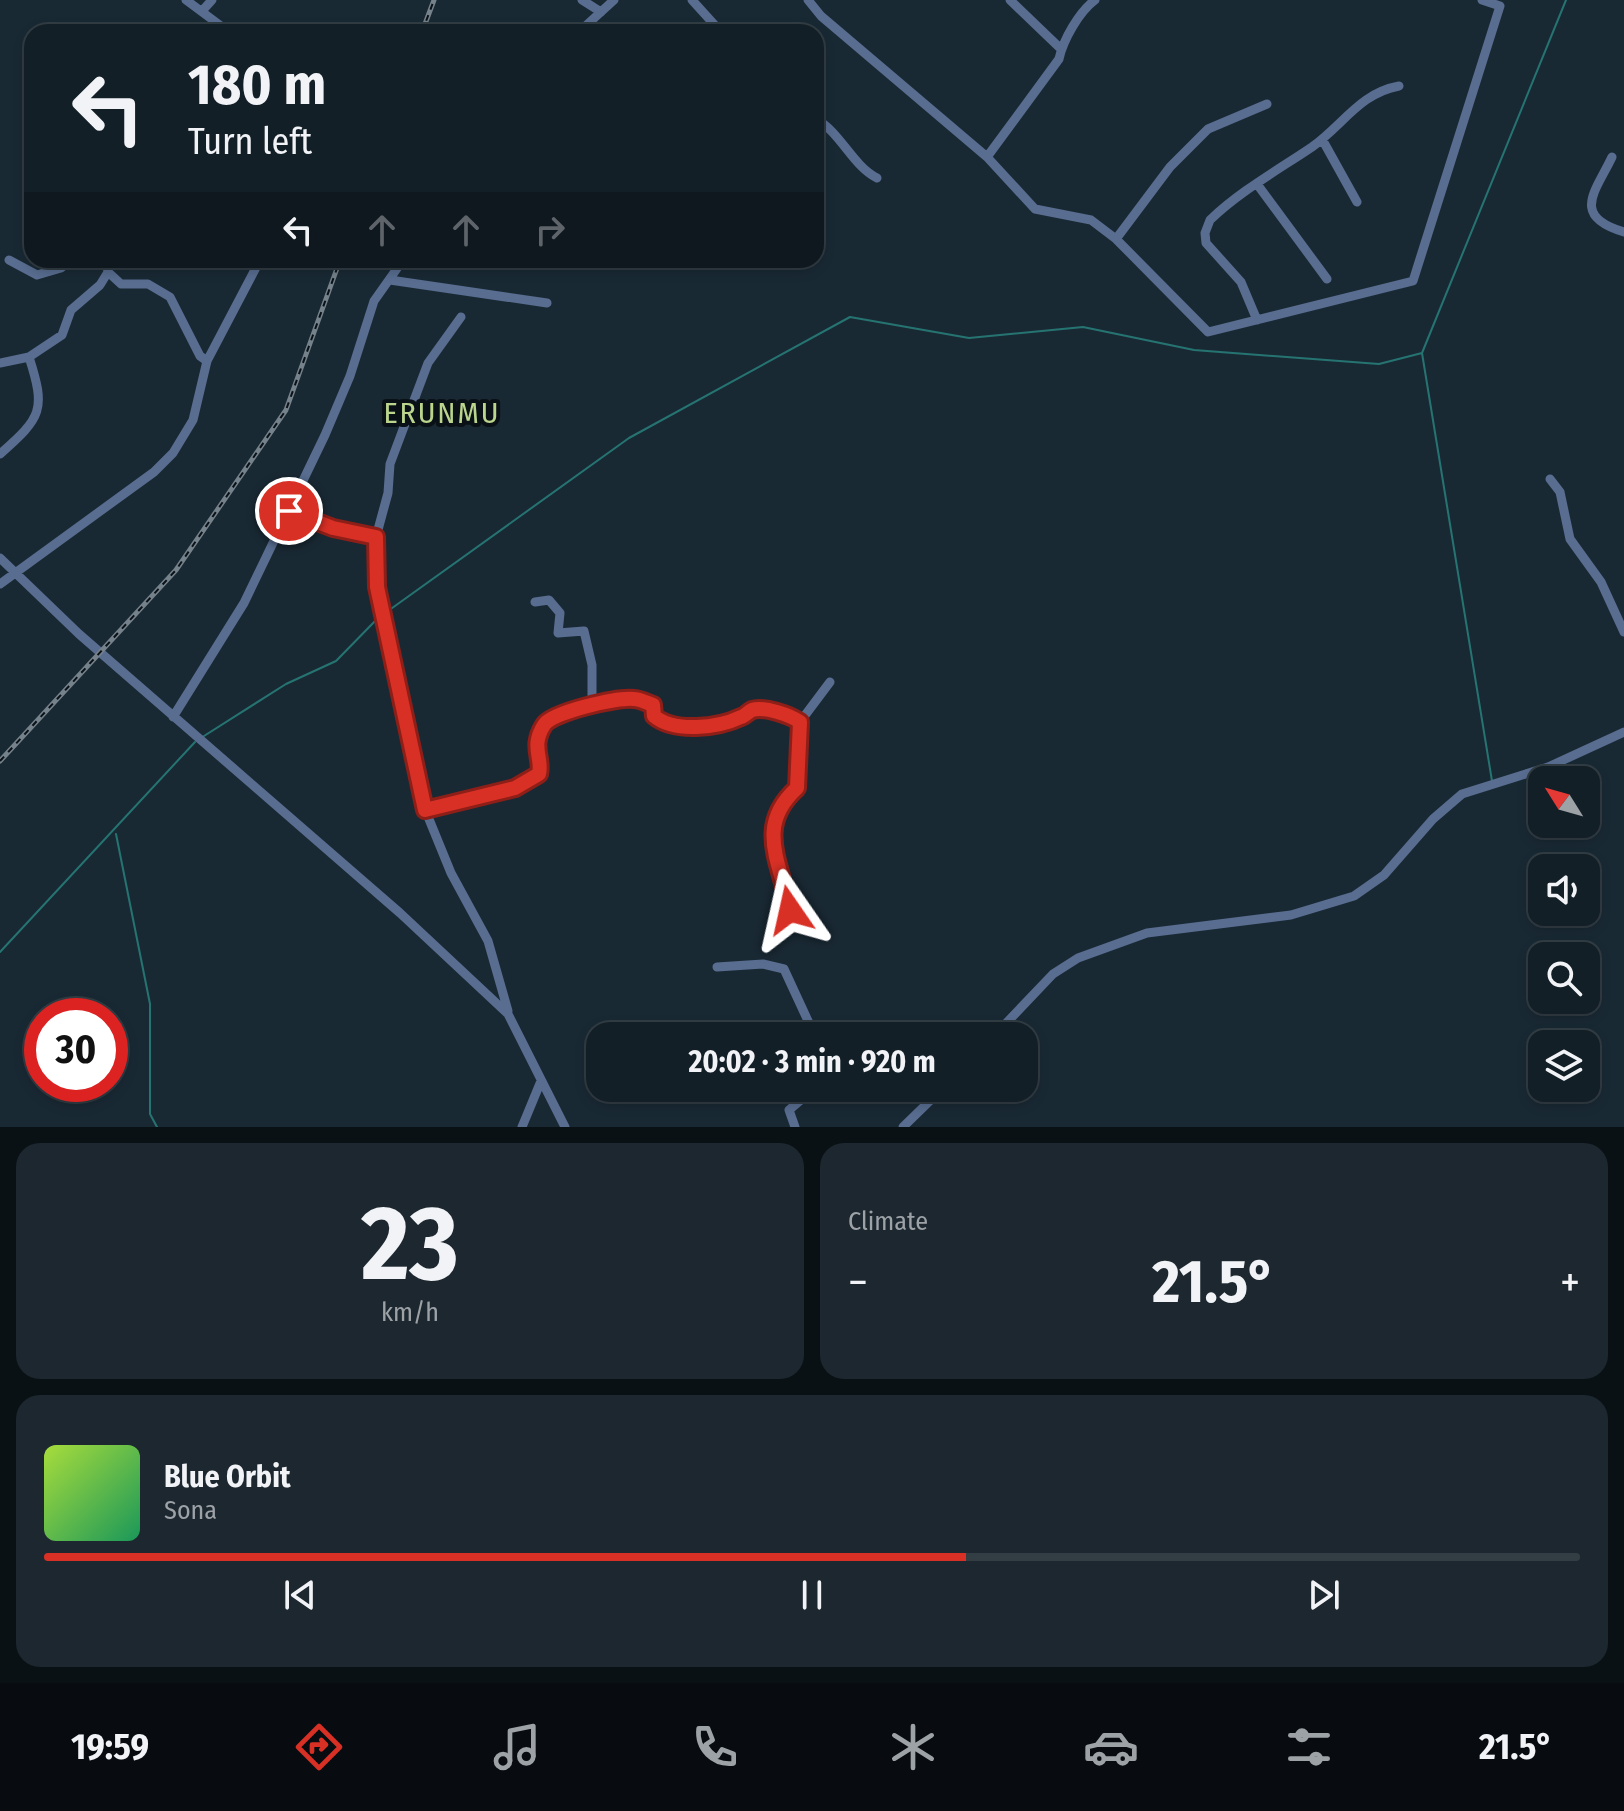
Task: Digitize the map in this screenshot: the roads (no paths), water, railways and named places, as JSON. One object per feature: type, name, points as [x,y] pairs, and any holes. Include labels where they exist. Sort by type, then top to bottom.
[{"type":"street","points":[[186,0],[219,24]]},
{"type":"street","points":[[202,11],[212,0]]},
{"type":"street","points":[[582,0],[601,12]]},
{"type":"street","points":[[588,24],[614,0]]},
{"type":"street","points":[[692,0],[714,24]]},
{"type":"street","points":[[808,0],[821,16],[987,157],[1035,209],[1091,220],[1116,239],[1208,332],[1413,281],[1500,6],[1482,0]]},
{"type":"street","points":[[1010,0],[1061,49]]},
{"type":"street","points":[[987,157],[1059,59],[1061,49],[1087,6],[1095,0]]},
{"type":"street","points":[[1257,320],[1241,282],[1206,243],[1205,233],[1210,220],[1225,206],[1322,139],[1360,103],[1376,92],[1399,86]]},
{"type":"street","points":[[1116,239],[1170,167],[1208,129],[1267,104]]},
{"type":"street","points":[[824,125],[868,173],[877,178]]},
{"type":"street","points":[[1322,139],[1357,202]]},
{"type":"street","points":[[1612,157],[1589,200],[1591,210],[1605,227],[1624,232]]},
{"type":"street","points":[[1257,184],[1327,279]]},
{"type":"street","points":[[9,260],[37,275],[61,268]]},
{"type":"street","points":[[107,268],[121,284],[148,284],[170,297],[200,356],[207,361]]},
{"type":"street","points":[[0,584],[154,472],[173,453],[193,420],[207,361],[256,268]]},
{"type":"street","points":[[173,717],[244,603],[350,376],[374,301],[398,268]]},
{"type":"street","points":[[0,363],[29,357],[62,335],[71,310],[100,285],[108,272]]},
{"type":"street","points":[[390,280],[547,303]]},
{"type":"street","points":[[461,317],[428,363],[390,464],[388,493],[376,537],[377,587],[425,810],[451,873],[488,941],[508,1014],[565,1127]]},
{"type":"street","points":[[0,454],[36,417],[41,389],[29,357]]},
{"type":"street","points":[[1550,479],[1560,492],[1570,539],[1601,582],[1624,632]]},
{"type":"street","points":[[289,511],[333,528],[376,537]]},
{"type":"street","points":[[0,558],[173,717],[400,913],[508,1014]]},
{"type":"street","points":[[535,602],[549,600],[560,613],[558,633],[584,631],[592,665],[592,706]]},
{"type":"street","points":[[790,927],[786,889],[771,830],[777,809],[797,788],[800,722],[830,682]]},
{"type":"street","points":[[425,810],[515,788],[539,774],[536,745],[544,723],[556,715],[592,706],[635,698],[653,705],[654,716],[663,724],[725,722],[754,709],[788,714],[800,722]]},
{"type":"street","points":[[1007,1022],[1053,974],[1078,958],[1147,933],[1291,915],[1354,896],[1384,875],[1433,819],[1462,794],[1548,767],[1624,732]]},
{"type":"street","points":[[717,967],[763,964],[784,969],[809,1022]]},
{"type":"street","points":[[522,1127],[541,1081]]},
{"type":"street","points":[[795,1127],[789,1110],[797,1102]]},
{"type":"street","points":[[903,1127],[929,1102]]},
{"type":"waterway","points":[[1492,781],[1422,353],[1566,0]]},
{"type":"waterway","points":[[388,611],[629,438],[850,317],[969,338],[1083,327],[1194,350],[1379,364],[1422,353]]},
{"type":"waterway","points":[[204,736],[286,684],[336,661],[379,617]]},
{"type":"waterway","points":[[0,952],[195,742]]},
{"type":"waterway","points":[[116,834],[150,1004],[150,1114],[157,1127]]},
{"type":"railway","points":[[425,24],[434,0]]},
{"type":"railway","points":[[0,761],[176,570],[286,410],[337,268]]},
{"type":"district","name":"ERUNMU","points":[[442,413]]}]
